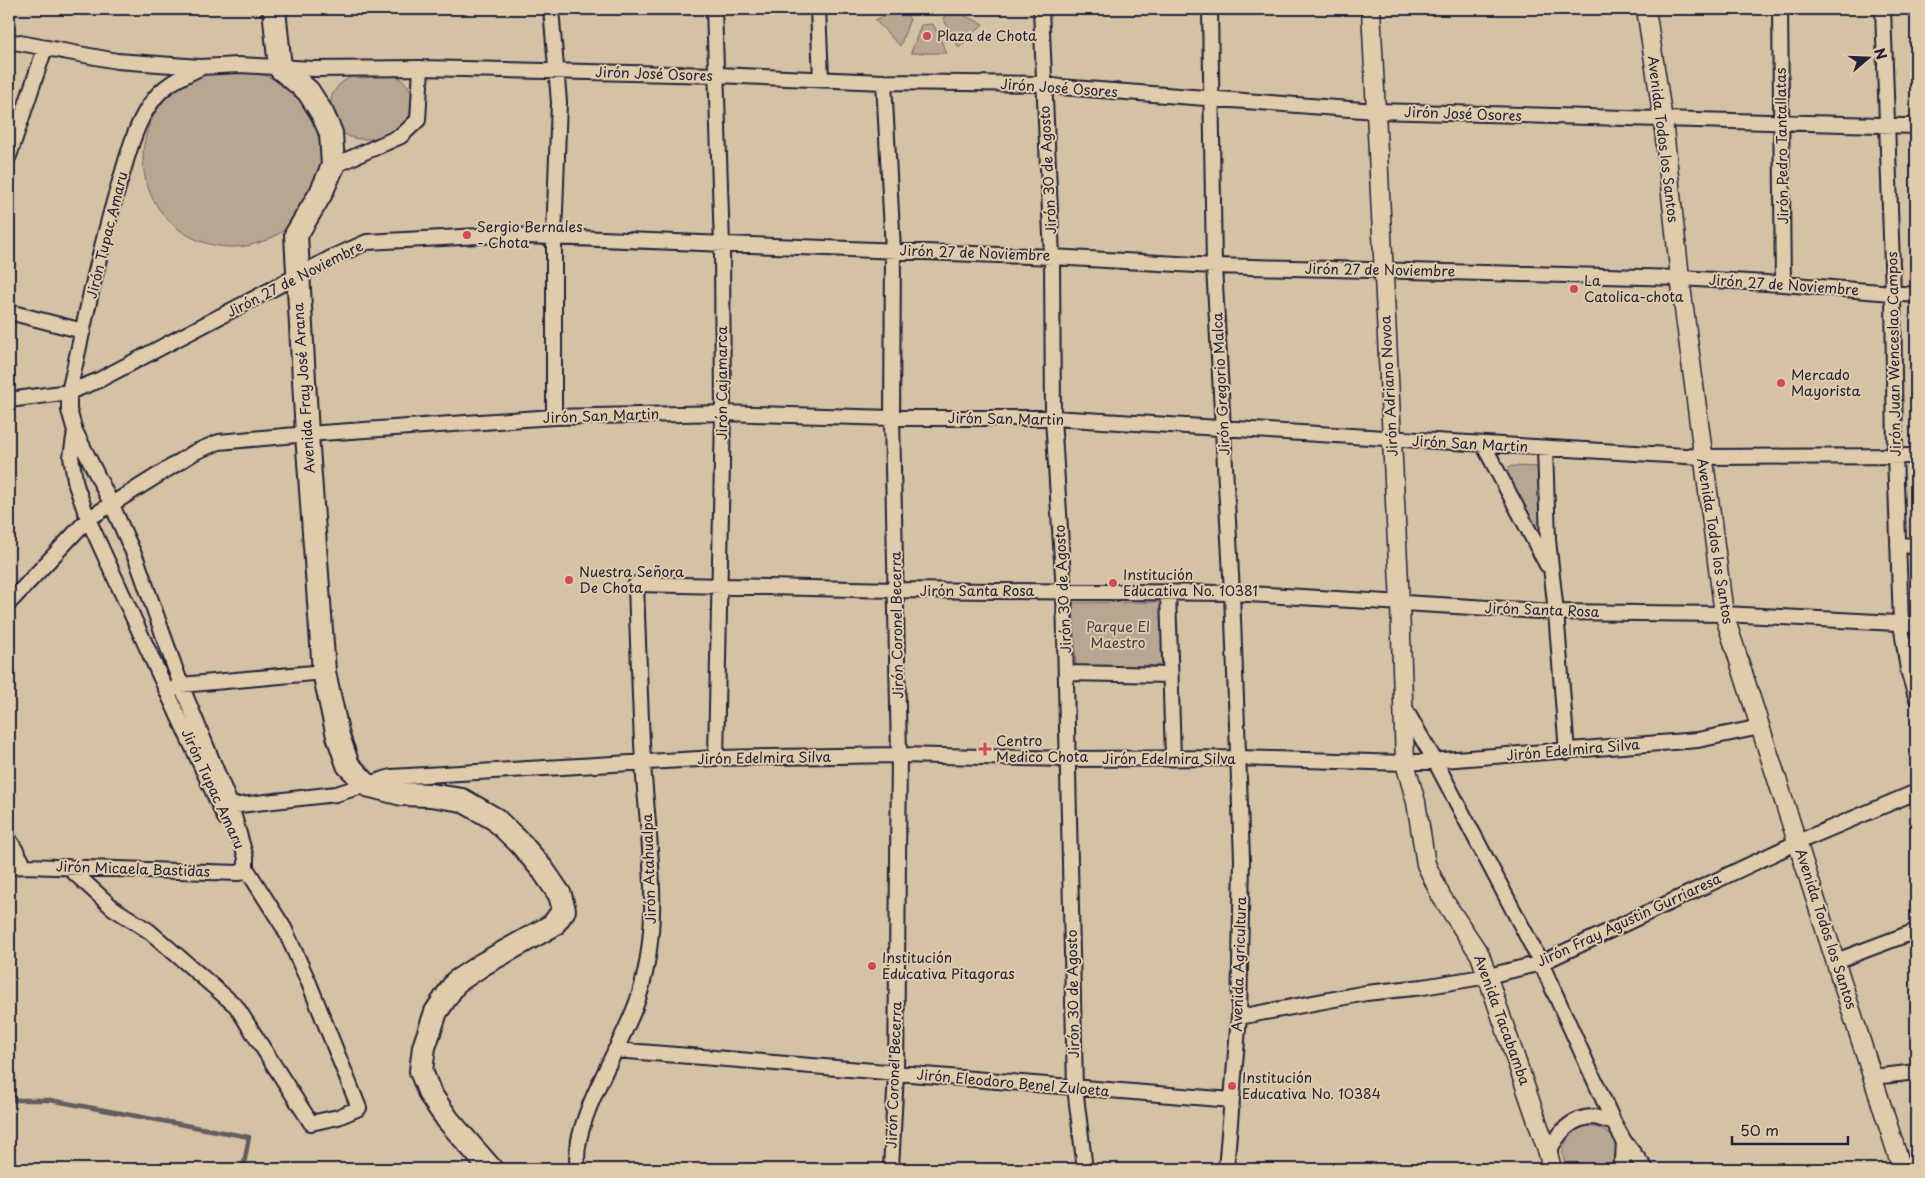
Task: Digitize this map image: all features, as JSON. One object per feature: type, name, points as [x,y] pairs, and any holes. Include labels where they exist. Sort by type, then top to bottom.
[{"type":"main road","points":[[274,9],[280,68]]},
{"type":"main road","name":"Avenida Fray José Arana","points":[[280,68],[308,91],[322,113],[331,134],[333,166],[321,193],[296,235],[298,277],[324,672],[338,736],[348,765],[367,785]]},
{"type":"main road","points":[[367,785],[402,794],[430,794],[462,800],[495,819],[521,844],[543,870],[560,895],[564,910],[553,925],[483,964],[456,982],[436,1012],[424,1047],[421,1071],[430,1094],[448,1120],[491,1169]]},
{"type":"street","points":[[551,9],[558,102],[554,238],[554,417]]},
{"type":"street","name":"Jirón Cajamarca","points":[[714,9],[722,245],[723,413],[716,758]]},
{"type":"street","points":[[818,9],[821,79]]},
{"type":"street","name":"Jirón 30 de Agosto","points":[[1041,9],[1052,257],[1053,418],[1064,592],[1075,1088],[1086,1169]]},
{"type":"street","name":"Jirón Gregorio Malca","points":[[1210,9],[1214,266],[1239,758]]},
{"type":"street","name":"Jirón Adriano Novoa","points":[[1371,9],[1400,604],[1405,763]]},
{"type":"street","name":"Avenida Todos los Santos","points":[[1646,9],[1663,120],[1702,457],[1724,614],[1902,1169]]},
{"type":"street","name":"Jirón Pedro Tantallatas","points":[[1780,9],[1783,284]]},
{"type":"street","name":"Jirón Juan Wenceslao Campos","points":[[1883,9],[1893,294],[1900,623],[1908,670],[1916,697]]},
{"type":"street","name":"Jirón José Osores","points":[[9,41],[117,61],[200,67],[239,65],[280,68],[422,68],[716,75],[884,82],[1043,84],[1060,87],[1376,111],[1916,126]]},
{"type":"street","points":[[9,156],[45,48]]},
{"type":"street","name":"Jirón Tupac Amaru","points":[[68,867],[114,908],[149,931],[236,1006],[311,1123],[359,1108],[309,983],[284,928],[246,863],[137,560],[75,431],[69,410],[69,392],[109,218],[136,132],[150,103],[162,89],[200,67]]},
{"type":"street","points":[[333,166],[400,136],[418,120],[422,68]]},
{"type":"street","name":"Jirón Coronel Becerra","points":[[884,82],[893,250],[892,418],[899,755],[896,1074],[891,1169]]},
{"type":"street","name":"Jirón 27 de Noviembre","points":[[9,400],[69,392],[97,381],[367,242],[499,235],[722,245],[893,250],[1214,266],[1680,278],[1916,295]]},
{"type":"street","points":[[9,312],[83,331]]},
{"type":"street","name":"Jirón San Martin","points":[[9,603],[88,519],[195,452],[219,442],[307,434],[554,417],[723,413],[892,418],[1053,418],[1702,457],[1916,456]]},
{"type":"street","name":"Jirón Tupac Amaru","points":[[75,431],[72,457],[76,485],[88,519],[135,625],[226,808]]},
{"type":"street","points":[[1483,444],[1552,574]]},
{"type":"street","points":[[1545,448],[1548,540],[1556,612],[1567,752]]},
{"type":"street","points":[[1898,546],[1916,546]]},
{"type":"street","name":"Jirón Santa Rosa","points":[[636,584],[896,590],[1168,592],[1556,612],[1724,614],[1916,624]]},
{"type":"street","name":"Jirón Atahualpa","points":[[578,1169],[580,1133],[615,1050],[635,1012],[646,975],[651,937],[653,900],[643,763],[636,584]]},
{"type":"street","points":[[1168,592],[1173,758]]},
{"type":"street","points":[[168,692],[181,685],[324,672]]},
{"type":"street","points":[[1066,672],[1170,675]]},
{"type":"street","points":[[1404,707],[1436,761],[1541,963],[1614,1123],[1624,1141],[1646,1169]]},
{"type":"street","name":"Jirón Edelmira Silva","points":[[226,808],[336,794],[391,777],[716,758],[899,755],[1068,759],[1239,758],[1405,763],[1567,752],[1698,740],[1760,727]]},
{"type":"street","name":"Avenida Agricultura","points":[[1226,1169],[1238,1017],[1242,920],[1239,758]]},
{"type":"street","name":"Avenida Tacabamba","points":[[1405,763],[1416,802],[1426,864],[1441,896],[1480,954],[1550,1161]]},
{"type":"street","name":"Jirón Fray Agustin Gurriaresa","points":[[1238,1017],[1366,993],[1423,987],[1488,976],[1541,963],[1798,842],[1916,792]]},
{"type":"street","points":[[9,839],[25,866]]},
{"type":"street","name":"Jirón Micaela Bastidas","points":[[9,866],[239,873],[246,863]]},
{"type":"street","points":[[1836,961],[1916,932]]},
{"type":"street","name":"Jirón Eleodoro Benel Zuloeta","points":[[615,1050],[1232,1100]]},
{"type":"street","points":[[1873,1077],[1916,1072]]},
{"type":"street","points":[[1550,1161],[1559,1133],[1573,1122],[1594,1117],[1614,1123]]},
{"type":"street","points":[[1618,1169],[1623,1160],[1624,1141]]},
{"type":"green space","points":[[902,9],[910,19],[900,46],[875,20]]},
{"type":"green space","points":[[952,10],[983,24],[959,48],[943,18]]},
{"type":"green space","points":[[933,24],[947,53],[911,53],[921,25]]},
{"type":"green space","points":[[232,69],[266,76],[281,84],[295,95],[306,109],[314,124],[321,158],[314,192],[306,207],[295,221],[281,232],[266,240],[232,247],[198,240],[183,232],[169,221],[158,207],[150,192],[143,158],[150,124],[158,109],[169,95],[183,84],[198,76]]},
{"type":"green space","points":[[387,73],[399,77],[405,82],[412,95],[413,102],[409,116],[399,127],[385,135],[370,139],[348,136],[338,128],[330,109],[332,96],[339,85],[357,74]]},
{"type":"green space","points":[[1511,466],[1538,467],[1543,530],[1533,530],[1505,472]]},
{"type":"green space","name":"Parque El Maestro","points":[[1161,602],[1163,665],[1076,668],[1073,603]]},
{"type":"green space","points":[[1585,1126],[1603,1130],[1616,1142],[1618,1154],[1612,1169],[1569,1169],[1565,1163],[1563,1150],[1565,1144],[1573,1134]]},
{"type":"waterway","points":[[9,1100],[50,1100],[249,1137],[243,1169]]},
{"type":"place","name":"Plaza de Chota","points":[[927,36]]},
{"type":"place","name":"Sergio Bernales - Chota","points":[[467,235]]},
{"type":"place","name":"La Catolica-chota","points":[[1574,289]]},
{"type":"place","name":"Mercado Mayorista","points":[[1781,383]]},
{"type":"place","name":"Nuestra Señora De Chota","points":[[569,580]]},
{"type":"place","name":"Institución Educativa No. 10381","points":[[1113,583]]},
{"type":"place","name":"Centro Medico Chota","points":[[985,749]]},
{"type":"place","name":"Institución Educativa Pitagoras","points":[[872,966]]},
{"type":"place","name":"Institución Educativa No. 10384","points":[[1232,1086]]}]
